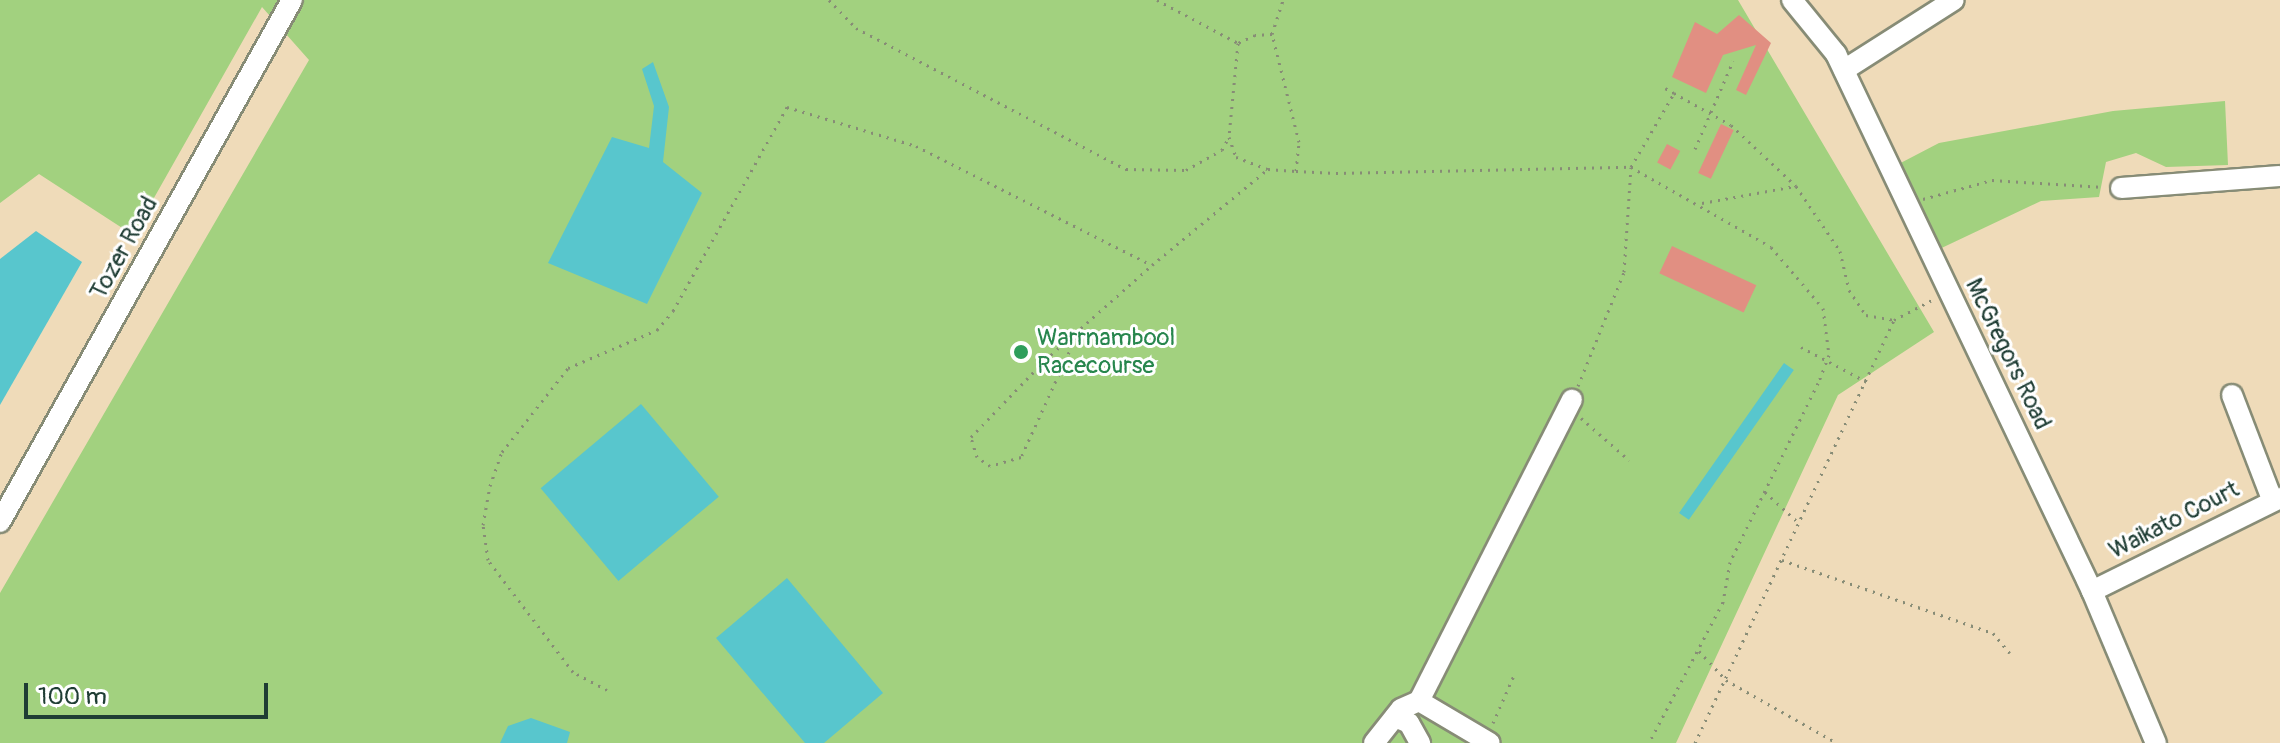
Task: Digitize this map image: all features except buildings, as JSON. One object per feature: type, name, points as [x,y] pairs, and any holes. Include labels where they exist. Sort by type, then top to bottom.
[{"type":"street","name":"Tozer Road","points":[[0,522],[292,0]]},
{"type":"street","name":"McGregors Road","points":[[1792,0],[1844,70],[2092,591],[2156,743]]},
{"type":"street","points":[[1844,70],[1954,0]]},
{"type":"street","points":[[2121,188],[2280,176]]},
{"type":"street","points":[[2232,395],[2276,498]]},
{"type":"street","points":[[1374,743],[1395,717],[1419,701],[1572,400]]},
{"type":"street","name":"Waikato Court","points":[[2092,591],[2276,498]]},
{"type":"street","points":[[1419,701],[1491,737]]},
{"type":"street","points":[[1395,717],[1409,723],[1420,743]]},
{"type":"path","points":[[829,0],[856,28],[1126,169],[1186,170],[1222,150],[1229,137],[1238,43]]},
{"type":"path","points":[[1157,0],[1238,43],[1272,34]]},
{"type":"path","points":[[1283,0],[1272,34],[1299,142],[1296,171]]},
{"type":"path","points":[[1695,149],[1733,61]]},
{"type":"path","points":[[1665,88],[1710,113],[1796,186],[1840,251],[1849,290],[1866,315],[1894,320],[1949,291]]},
{"type":"path","points":[[1629,460],[1583,422],[1572,400],[1624,272],[1631,167],[1674,93]]},
{"type":"path","points":[[607,690],[573,672],[488,560],[483,525],[490,486],[502,452],[568,368],[657,330],[673,311],[787,107],[916,146],[1152,265]]},
{"type":"path","points":[[1229,137],[1236,157],[1268,169],[1631,167],[1702,203],[1771,247],[1805,281],[1823,308],[1825,364],[1765,492],[1698,650],[1649,743]]},
{"type":"path","points":[[1079,330],[1021,457],[990,466],[977,457],[971,437],[1079,330],[1268,169]]},
{"type":"path","points":[[1908,203],[1992,180],[2121,188]]},
{"type":"path","points":[[1702,203],[1796,186]]},
{"type":"path","points":[[1695,743],[1894,320]]},
{"type":"path","points":[[1801,347],[1825,364],[1867,382]]},
{"type":"path","points":[[1765,492],[1799,523]]},
{"type":"path","points":[[1782,560],[1993,633],[2010,653]]},
{"type":"path","points":[[1698,650],[1726,680],[1837,743]]},
{"type":"path","points":[[1491,737],[1515,673]]},
{"type":"green space","name":"Warrnambool Racecourse","points":[[0,0],[1738,0],[1934,332],[1838,395],[1676,743],[0,743],[0,593],[309,60],[262,7],[133,235],[39,174],[0,203]]},
{"type":"green space","points":[[2225,101],[2228,165],[2166,167],[2136,153],[2106,162],[2099,197],[2041,201],[1931,253],[1891,168],[1939,143],[2113,111]]},
{"type":"water","points":[[653,62],[669,107],[663,162],[702,193],[647,304],[548,263],[612,137],[649,148],[654,106],[642,69]]},
{"type":"water","points":[[36,231],[82,262],[0,405],[0,259]]},
{"type":"water","points":[[1784,363],[1794,370],[1689,520],[1679,513]]},
{"type":"water","points":[[641,404],[719,497],[618,581],[541,488]]},
{"type":"water","points":[[787,578],[883,693],[824,743],[805,743],[716,638]]},
{"type":"water","points":[[531,718],[570,732],[567,743],[500,743],[508,726]]},
{"type":"place","name":"Warrnambool Racecourse","points":[[1021,352]]}]
